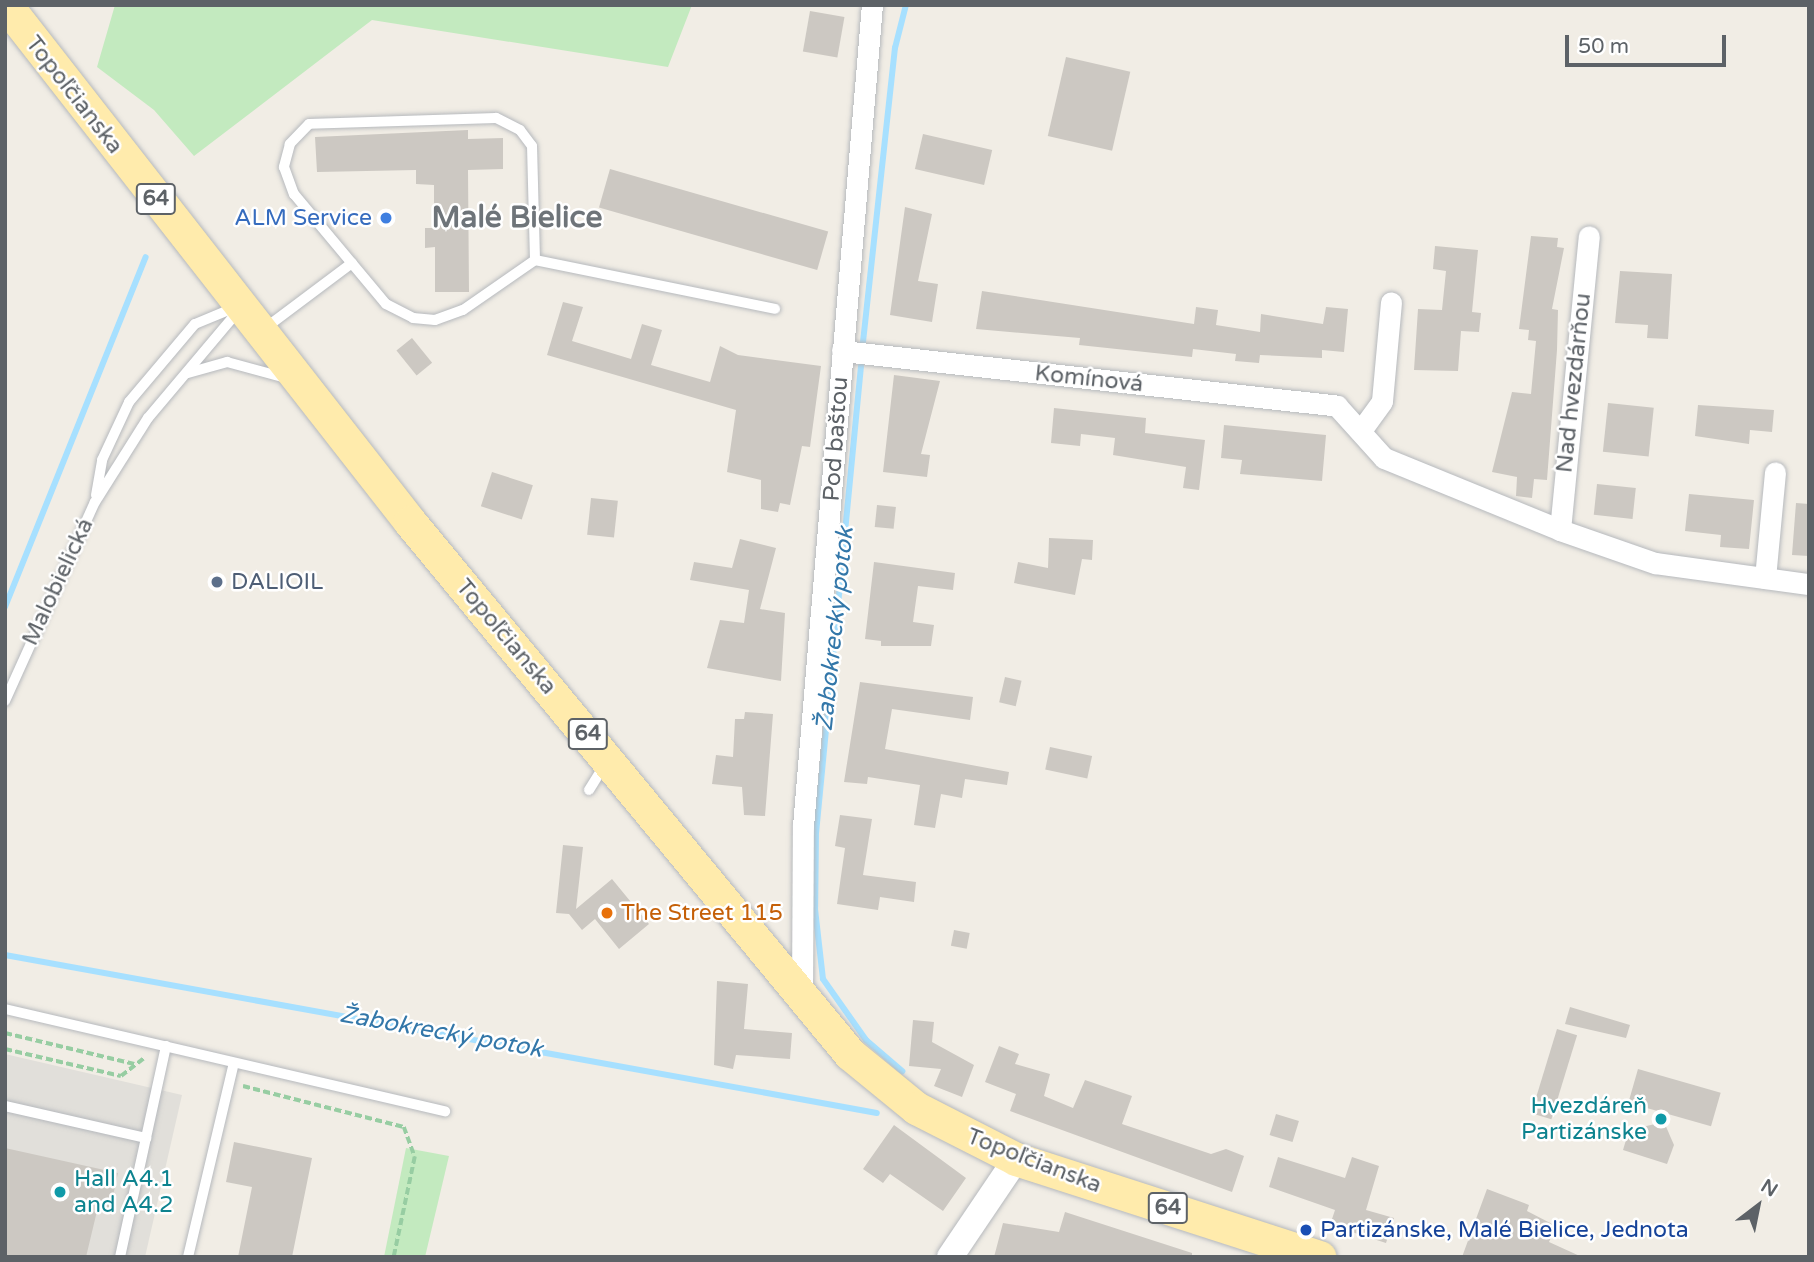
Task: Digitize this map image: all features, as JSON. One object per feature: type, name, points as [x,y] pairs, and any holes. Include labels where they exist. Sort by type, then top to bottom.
[{"type":"main road","name":"Topoľčianska","points":[[6,5],[69,93],[253,317],[303,384],[802,999],[891,1090],[948,1127],[1016,1159],[1320,1257]]},
{"type":"street","name":"Pod baštou","points":[[802,999],[803,826],[872,5]]},
{"type":"street","name":"Nad hvezdárňou","points":[[1560,530],[1589,236]]},
{"type":"street","points":[[1391,302],[1382,401],[1362,429],[1384,458],[1560,530],[1656,563],[1809,584]]},
{"type":"street","name":"Komínová","points":[[842,351],[1336,406],[1362,429]]},
{"type":"street","points":[[1765,578],[1775,472]]},
{"type":"street","points":[[950,1257],[1016,1159]]},
{"type":"lane","points":[[535,260],[532,146],[520,130],[496,118],[309,124],[290,144],[284,167],[294,194],[386,304],[413,318],[435,320],[463,310],[535,260],[775,309]]},
{"type":"lane","points":[[253,317],[352,263]]},
{"type":"lane","name":"Malobielická","points":[[5,701],[95,502],[148,418],[188,373],[253,317]]},
{"type":"lane","name":"Malobielická","points":[[95,502],[102,460],[129,402],[195,324],[253,317]]},
{"type":"lane","points":[[188,373],[227,362],[303,384]]},
{"type":"lane","points":[[589,790],[610,760]]},
{"type":"lane","points":[[5,1009],[445,1111]]},
{"type":"lane","points":[[120,1257],[166,1046]]},
{"type":"lane","points":[[188,1257],[234,1063]]},
{"type":"lane","points":[[5,1106],[146,1139]]},
{"type":"path","points":[[5,1033],[134,1064],[121,1076],[5,1049]]},
{"type":"path","points":[[231,1083],[404,1127],[415,1157],[394,1257]]},
{"type":"shaded area","points":[[5,1054],[182,1095],[145,1257],[5,1257]]},
{"type":"green space","points":[[115,5],[692,5],[668,67],[372,20],[194,156],[154,110],[97,67]]},
{"type":"green space","points":[[406,1148],[449,1156],[425,1257],[384,1257]]},
{"type":"building","points":[[810,11],[844,17],[837,57],[803,51]]},
{"type":"building","points":[[1066,57],[1130,72],[1112,151],[1048,136]]},
{"type":"building","points":[[468,130],[468,139],[503,138],[503,169],[468,170],[469,292],[435,292],[435,247],[425,248],[425,228],[434,228],[434,185],[416,184],[416,170],[317,172],[315,137]]},
{"type":"building","points":[[923,134],[992,150],[984,185],[915,169]]},
{"type":"building","points":[[610,169],[828,232],[817,270],[599,207]]},
{"type":"building","points":[[905,207],[932,214],[918,281],[938,284],[932,322],[890,315]]},
{"type":"building","points":[[1531,236],[1558,238],[1557,247],[1564,248],[1552,309],[1558,310],[1557,350],[1547,480],[1534,479],[1532,498],[1516,496],[1517,477],[1492,472],[1512,392],[1531,394],[1536,341],[1528,340],[1529,330],[1519,329]]},
{"type":"building","points":[[1435,246],[1478,250],[1472,312],[1481,313],[1479,332],[1461,331],[1458,371],[1414,370],[1418,309],[1442,310],[1446,271],[1433,269]]},
{"type":"building","points":[[1620,271],[1672,274],[1668,339],[1647,338],[1648,325],[1615,323]]},
{"type":"building","points":[[982,291],[1194,324],[1196,307],[1218,310],[1216,325],[1260,332],[1261,314],[1323,324],[1326,307],[1348,309],[1344,352],[1322,350],[1322,358],[1260,355],[1259,363],[1235,361],[1236,354],[1193,349],[1192,357],[1079,345],[1080,338],[976,329]]},
{"type":"building","points":[[563,302],[583,307],[572,341],[631,359],[642,324],[662,330],[651,365],[710,382],[720,346],[738,355],[821,366],[810,447],[802,446],[790,505],[780,503],[778,512],[761,509],[761,480],[727,472],[736,410],[547,355]]},
{"type":"building","points":[[412,338],[432,363],[417,375],[396,351]]},
{"type":"building","points":[[894,375],[940,381],[921,454],[930,455],[927,477],[883,472]]},
{"type":"building","points":[[1608,403],[1654,408],[1649,457],[1603,452]]},
{"type":"building","points":[[1698,405],[1774,410],[1772,432],[1750,430],[1749,444],[1695,436]]},
{"type":"building","points":[[1054,408],[1146,418],[1145,433],[1205,440],[1199,490],[1183,488],[1186,467],[1113,455],[1115,438],[1081,434],[1080,446],[1051,443]]},
{"type":"building","points":[[1224,425],[1326,435],[1322,481],[1240,474],[1242,460],[1221,458]]},
{"type":"building","points":[[492,472],[533,485],[522,520],[481,506]]},
{"type":"building","points":[[1597,484],[1636,488],[1633,519],[1594,515]]},
{"type":"building","points":[[1689,494],[1754,500],[1749,549],[1720,547],[1721,535],[1685,531]]},
{"type":"building","points":[[591,498],[618,501],[614,538],[587,535]]},
{"type":"building","points":[[1796,503],[1809,504],[1809,556],[1792,555]]},
{"type":"building","points":[[877,505],[896,507],[894,529],[875,527]]},
{"type":"building","points":[[1049,538],[1093,540],[1092,560],[1082,559],[1075,595],[1014,583],[1018,562],[1048,568]]},
{"type":"building","points":[[740,539],[776,548],[760,609],[785,613],[781,681],[707,668],[720,620],[744,623],[749,590],[690,580],[694,562],[732,568]]},
{"type":"building","points":[[874,562],[955,573],[953,590],[918,586],[913,622],[934,625],[931,646],[881,646],[881,641],[865,639]]},
{"type":"building","points":[[1005,677],[1022,681],[1016,706],[999,702]]},
{"type":"building","points":[[860,682],[973,697],[970,720],[892,709],[885,749],[1009,772],[1007,785],[965,779],[962,798],[941,794],[935,828],[914,825],[920,785],[868,777],[867,784],[844,782]]},
{"type":"building","points":[[745,712],[773,714],[765,816],[744,815],[742,787],[712,784],[716,755],[733,757],[735,719],[744,719]]},
{"type":"building","points":[[1050,747],[1092,756],[1087,778],[1045,769]]},
{"type":"building","points":[[840,815],[872,819],[863,875],[916,882],[914,902],[880,897],[878,910],[837,904],[845,848],[835,846]]},
{"type":"building","name":"The Street 115","points":[[563,845],[583,847],[576,909],[612,879],[649,924],[619,949],[595,919],[582,930],[569,914],[556,913]]},
{"type":"building","points":[[954,930],[970,933],[967,949],[951,946]]},
{"type":"building","points":[[717,981],[748,984],[744,1029],[792,1033],[790,1059],[736,1055],[733,1069],[714,1065]]},
{"type":"building","points":[[1570,1007],[1630,1025],[1626,1038],[1565,1024]]},
{"type":"building","points":[[913,1020],[934,1022],[932,1042],[974,1065],[962,1097],[934,1086],[941,1069],[909,1066]]},
{"type":"building","points":[[1557,1029],[1577,1035],[1551,1119],[1531,1113]]},
{"type":"building","points":[[999,1046],[1019,1054],[1015,1064],[1050,1074],[1044,1096],[1073,1108],[1085,1080],[1132,1096],[1122,1124],[1211,1154],[1226,1149],[1244,1156],[1232,1192],[1010,1111],[1016,1094],[985,1082]]},
{"type":"building","name":"Hvezdáreň Partizánske","points":[[1638,1069],[1721,1093],[1711,1126],[1628,1103]]},
{"type":"building","points":[[1276,1114],[1299,1121],[1293,1142],[1270,1135]]},
{"type":"building","points":[[1664,1122],[1674,1145],[1667,1164],[1623,1150],[1629,1130]]},
{"type":"building","points":[[894,1125],[966,1178],[943,1211],[890,1174],[883,1183],[863,1169]]},
{"type":"building","points":[[234,1142],[312,1158],[292,1257],[238,1257],[252,1187],[226,1182]]},
{"type":"building","name":"Hall A4.1 and A4.2","points":[[5,1148],[118,1173],[109,1214],[97,1211],[86,1257],[5,1257]]},
{"type":"building","points":[[1278,1157],[1345,1178],[1352,1157],[1379,1166],[1366,1210],[1394,1218],[1386,1243],[1330,1225],[1335,1210],[1269,1187]]},
{"type":"building","points":[[1487,1189],[1529,1205],[1527,1211],[1556,1226],[1549,1242],[1582,1257],[1462,1257]]},
{"type":"building","points":[[1065,1212],[1192,1253],[1192,1257],[994,1257],[1003,1223],[1059,1232]]},
{"type":"waterway","name":"Žabokrecký potok","points":[[863,342],[895,48],[906,5]]},
{"type":"waterway","points":[[5,607],[146,257]]},
{"type":"waterway","name":"Žabokrecký potok","points":[[861,366],[816,832],[815,909],[823,979],[866,1040],[902,1071]]},
{"type":"waterway","name":"Žabokrecký potok","points":[[5,955],[877,1113]]},
{"type":"place","name":"ALM Service","points":[[386,218]]},
{"type":"place","name":"DALIOIL","points":[[217,582]]},
{"type":"place","name":"The Street 115","points":[[607,913]]},
{"type":"place","name":"Hvezdáreň Partizánske","points":[[1661,1119]]},
{"type":"place","name":"Hall A4.1 and A4.2","points":[[60,1192]]},
{"type":"place","name":"Partizánske, Malé Bielice, Jednota","points":[[1306,1230]]},
{"type":"district","name":"Malé Bielice","points":[[517,218]]}]
